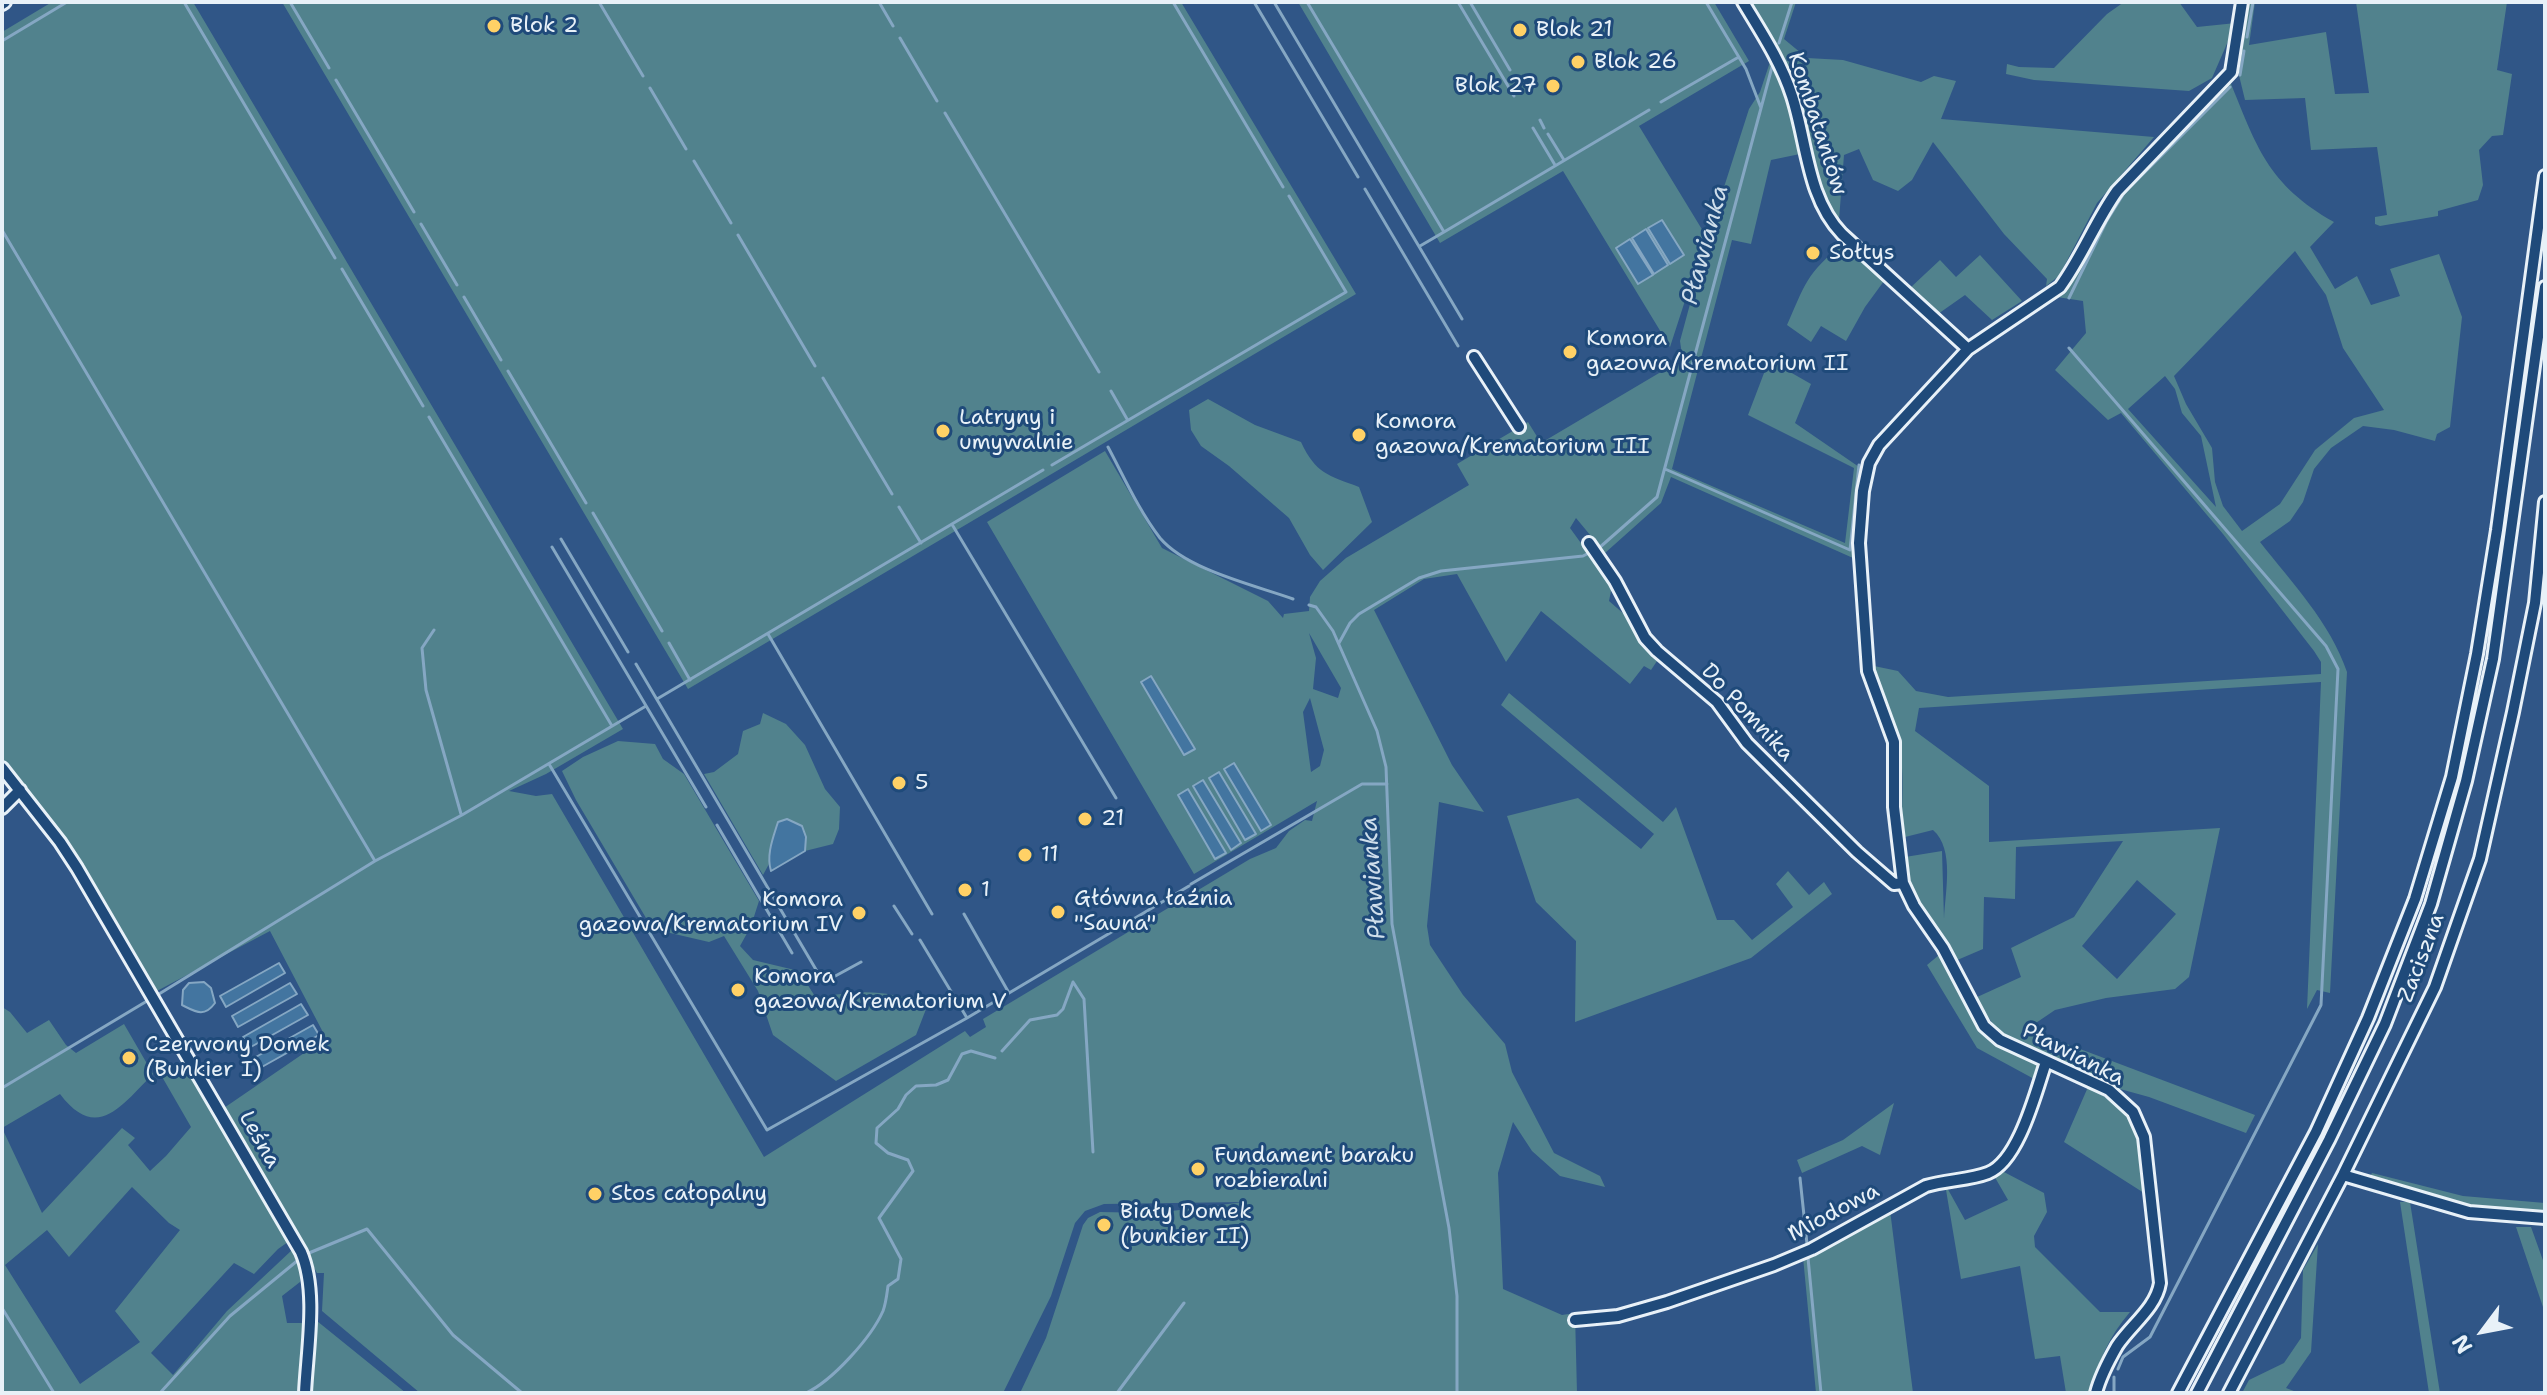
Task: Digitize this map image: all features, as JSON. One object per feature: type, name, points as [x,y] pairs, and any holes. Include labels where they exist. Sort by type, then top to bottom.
[{"type":"street","name":"Kombatantów","points":[[1743,2],[1785,78],[1818,196],[1829,218],[1842,234],[1968,349]]},
{"type":"street","name":"Pławianka","points":[[2096,1393],[2118,1346],[2158,1296],[2160,1283],[2144,1137],[2133,1112],[2109,1090],[2000,1040],[1984,1026],[1943,948],[1914,906],[1903,883],[1895,821],[1894,742],[1868,671],[1859,543],[1863,491],[1869,463],[1879,445],[1968,349],[2060,287],[2117,191],[2231,72],[2242,2]]},
{"type":"street","points":[[2178,1393],[2316,1132],[2368,1018],[2415,899],[2452,777],[2477,654],[2497,530],[2545,176]]},
{"type":"street","points":[[2197,1393],[2348,1101],[2402,985],[2431,904],[2466,781],[2493,659],[2545,287]]},
{"type":"street","points":[[1474,357],[1519,427]]},
{"type":"street","name":"Zaciszna","points":[[2229,1393],[2343,1175],[2435,987],[2480,859],[2535,603],[2545,502]]},
{"type":"street","name":"Do Pomnika","points":[[1589,543],[1615,581],[1645,638],[1657,651],[1717,702],[1747,743],[1857,852],[1894,884],[1903,883]]},
{"type":"street","name":"Leśna","points":[[2,768],[77,868],[301,1252],[308,1269],[310,1291],[305,1393]]},
{"type":"street","points":[[2,808],[20,790]]},
{"type":"street","name":"Miodowa","points":[[1575,1320],[1618,1316],[1655,1306],[1774,1265],[1812,1249],[1926,1186],[1990,1173],[2003,1161],[2020,1135],[2046,1062]]},
{"type":"street","points":[[2343,1175],[2469,1212],[2545,1218]]},
{"type":"green space","points":[[52,2],[193,2],[623,729],[546,774],[509,791],[536,796],[552,794],[764,1157],[965,1031],[970,1037],[986,1027],[983,1019],[1250,859],[1276,848],[1289,831],[1305,820],[1312,821],[1317,801],[1194,874],[987,522],[1105,451],[1162,548],[1268,601],[1283,618],[1284,614],[1309,611],[1310,597],[1320,581],[1346,558],[1469,485],[1457,464],[1528,422],[1541,443],[1676,363],[1682,355],[1680,341],[1709,234],[1749,109],[1760,92],[1770,62],[1778,67],[1800,154],[1771,160],[1751,244],[1732,240],[1672,469],[1845,543],[1854,468],[1748,415],[1769,360],[1811,384],[1795,423],[1862,469],[1853,558],[1671,477],[1661,503],[1605,553],[1576,518],[1570,528],[1612,586],[1609,601],[1632,621],[1659,658],[1651,670],[1644,666],[1630,684],[1541,611],[1506,662],[1457,574],[1424,579],[1374,610],[1452,765],[1484,812],[1439,802],[1427,926],[1430,945],[1463,995],[1505,1044],[1512,1072],[1554,1153],[1600,1176],[1605,1187],[1560,1176],[1532,1151],[1513,1122],[1498,1173],[1503,1289],[1562,1315],[1575,1313],[1577,1393],[1020,1393],[1046,1338],[1083,1225],[1088,1218],[1100,1212],[1155,1213],[1244,1202],[1104,1204],[1085,1211],[1075,1223],[1051,1296],[1003,1393],[420,1393],[322,1311],[324,1273],[317,1273],[221,1110],[326,1038],[270,931],[155,992],[70,845],[2,759],[2,32]],"holes":[[[1309,633],[1341,688],[1338,698],[1313,689],[1316,658]],[[1310,698],[1324,750],[1320,766],[1311,772],[1303,712]]]},
{"type":"green space","points":[[282,2],[1181,2],[1356,294],[688,689]]},
{"type":"green space","points":[[1298,2],[1714,2],[1749,61],[1639,126],[1706,236],[1670,347],[1563,171],[1440,243]]},
{"type":"green space","points":[[1749,2],[1796,2],[1784,39],[1807,58],[1843,60],[1921,82],[1934,76],[1956,81],[1941,119],[2154,137],[2097,203],[2059,276],[2046,286],[2047,279],[2004,234],[1933,142],[1912,180],[1898,191],[1873,180],[1859,149],[1844,155],[1839,220],[1819,177],[1795,89]]},
{"type":"green space","points":[[2124,2],[2179,2],[2197,27],[2236,23],[2212,78],[2189,91],[2034,80],[2006,74],[2007,64],[2054,68],[2107,14]]},
{"type":"green space","points":[[2244,2],[2255,2],[2249,45],[2326,32],[2335,94],[2369,93],[2356,2],[2507,2],[2497,70],[2512,74],[2503,135],[2492,136],[2479,150],[2483,185],[2478,200],[2438,211],[2438,216],[2380,226],[2375,224],[2375,217],[2387,215],[2377,147],[2311,150],[2305,98],[2245,100],[2236,63],[2242,37]]},
{"type":"green space","points":[[2229,79],[2267,162],[2293,193],[2334,222],[2310,247],[2335,289],[2357,276],[2371,305],[2400,296],[2390,269],[2439,254],[2462,317],[2450,427],[2437,434],[2435,441],[2394,430],[2363,426],[2331,448],[2314,469],[2303,502],[2290,521],[2260,542],[2331,636],[2347,672],[2330,993],[2317,990],[2307,1009],[2321,682],[1919,708],[1915,731],[1989,786],[1989,842],[2220,828],[2189,977],[2175,989],[2106,998],[2055,1010],[2027,1029],[2255,1115],[2246,1133],[2120,1089],[2002,1037],[1975,998],[2021,977],[2011,948],[2074,917],[2123,841],[2016,847],[2015,899],[1984,897],[1983,949],[1955,961],[1910,888],[1905,857],[1942,851],[1944,919],[1947,872],[1940,838],[1933,830],[1901,838],[1901,753],[1895,725],[1877,682],[1874,666],[1898,671],[1916,691],[1948,697],[2321,674],[2321,662],[2314,651],[2223,534],[2121,413],[2108,420],[2055,370],[2086,333],[2083,301],[2057,297],[2104,217],[2133,176]],"holes":[[[2295,251],[2326,295],[2343,348],[2384,410],[2354,418],[2315,450],[2280,504],[2242,531],[2223,506],[2215,482],[2212,448],[2186,404],[2174,376]],[[2165,376],[2175,389],[2182,413],[2201,436],[2216,507],[2128,409]],[[2137,880],[2176,914],[2117,979],[2082,946]]]},
{"type":"green space","points":[[1843,245],[1884,281],[1846,341],[1821,326],[1811,342],[1787,325],[1814,272]]},
{"type":"green space","points":[[1980,255],[2022,301],[1992,320],[1965,295],[1938,314],[1910,288],[1940,260],[1956,277]]},
{"type":"green space","points":[[1208,399],[1255,425],[1301,442],[1312,461],[1324,472],[1359,487],[1372,522],[1323,570],[1310,555],[1289,518],[1201,446],[1191,430],[1189,410]]},
{"type":"green space","points":[[1509,693],[1663,822],[1676,807],[1717,920],[1734,920],[1752,940],[1793,907],[1776,884],[1788,871],[1809,895],[1824,882],[1832,894],[1751,958],[1575,1022],[1576,941],[1536,902],[1507,816],[1578,798],[1641,849],[1654,834],[1501,705]]},
{"type":"green space","points":[[763,713],[786,724],[805,745],[825,789],[840,807],[839,829],[833,844],[805,851],[806,837],[770,846],[769,864],[763,875],[704,774],[714,772],[738,754],[743,731],[760,724]]},
{"type":"green space","points":[[618,741],[655,744],[663,759],[684,774],[759,901],[740,946],[753,960],[799,971],[816,998],[873,992],[928,1004],[916,1035],[836,1081],[773,1035],[758,991],[724,936],[709,942],[666,932],[646,918],[562,771],[583,757]]},
{"type":"green space","points":[[1939,955],[1982,1033],[2040,1065],[2036,1080],[1977,1048],[1927,965]]},
{"type":"green space","points":[[2,1007],[27,1033],[49,1020],[66,1045],[76,1053],[124,1024],[153,1074],[109,1114],[86,1116],[60,1094],[2,1128]]},
{"type":"green space","points":[[183,1061],[288,1242],[254,1274],[234,1263],[151,1353],[173,1375],[227,1311],[292,1250],[301,1265],[300,1282],[282,1296],[287,1323],[305,1323],[301,1393],[2,1393],[2,1128],[42,1213],[122,1128],[135,1138],[128,1145],[150,1171],[166,1156],[191,1127],[161,1075]],"holes":[[[132,1187],[180,1230],[115,1311],[140,1342],[80,1384],[5,1265],[47,1230],[69,1257]]]},
{"type":"green space","points":[[2088,1087],[2120,1108],[2135,1130],[2144,1193],[2064,1142]]},
{"type":"green space","points":[[1894,1103],[1880,1155],[1862,1146],[1802,1173],[1797,1160],[1843,1140]]},
{"type":"green space","points":[[2004,1172],[2044,1193],[2047,1212],[2034,1236],[2035,1247],[2100,1312],[2130,1312],[2105,1350],[2089,1393],[2066,1393],[2060,1356],[2035,1359],[2020,1266],[1961,1279],[1945,1184],[1965,1220],[2008,1200],[1993,1174]]},
{"type":"green space","points":[[2372,1173],[2463,1196],[2545,1203],[2545,1213],[2469,1208],[2369,1178]]},
{"type":"green space","points":[[2400,1202],[2410,1202],[2440,1393],[2429,1393]]},
{"type":"green space","points":[[1890,1210],[1913,1393],[1816,1393],[1803,1257]]},
{"type":"green space","points":[[2516,1227],[2531,1227],[2545,1266],[2545,1313]]},
{"type":"green space","points":[[2318,1244],[2311,1352],[2286,1388],[2299,1393],[2242,1393],[2249,1380],[2284,1363],[2301,1338],[2303,1270]]},
{"type":"green space","points":[[312,1321],[317,1321],[406,1393],[310,1393]]},
{"type":"water","points":[[1662,220],[1684,255],[1670,264],[1648,228]]},
{"type":"water","points":[[1646,229],[1668,265],[1654,274],[1632,238]]},
{"type":"water","points":[[1630,239],[1653,275],[1638,284],[1616,248]]},
{"type":"water","points":[[1151,676],[1195,749],[1184,755],[1141,682]]},
{"type":"water","points":[[1234,763],[1271,825],[1261,831],[1224,769]]},
{"type":"water","points":[[1219,772],[1256,834],[1245,840],[1209,778]]},
{"type":"water","points":[[1203,780],[1241,843],[1231,850],[1193,786]]},
{"type":"water","points":[[1188,789],[1226,853],[1215,859],[1178,795]]},
{"type":"water","points":[[787,819],[802,826],[806,837],[805,851],[771,871],[770,853],[774,834],[778,822]]},
{"type":"water","points":[[279,963],[285,973],[226,1007],[220,996]]},
{"type":"water","points":[[204,982],[211,988],[215,1003],[211,1008],[200,1012],[182,1005],[183,990],[189,983]]},
{"type":"water","points":[[290,983],[297,994],[238,1027],[232,1016]]},
{"type":"water","points":[[301,1004],[308,1015],[249,1048],[243,1037]]},
{"type":"water","points":[[313,1025],[319,1035],[260,1068],[254,1058]]},
{"type":"waterway","points":[[2,41],[67,2]]},
{"type":"waterway","points":[[184,2],[335,258]]},
{"type":"waterway","points":[[290,2],[329,68]]},
{"type":"waterway","points":[[599,2],[643,76]]},
{"type":"waterway","points":[[879,2],[893,26]]},
{"type":"waterway","points":[[1173,2],[1283,187]]},
{"type":"waterway","points":[[1254,2],[1358,177]]},
{"type":"waterway","points":[[1274,2],[1462,319]]},
{"type":"waterway","points":[[1307,2],[1444,232],[1649,110]]},
{"type":"waterway","points":[[1458,2],[1514,96]]},
{"type":"waterway","points":[[1470,2],[1510,70]]},
{"type":"waterway","points":[[1706,2],[1746,69],[1761,108]]},
{"type":"waterway","points":[[1779,43],[1792,2]]},
{"type":"waterway","points":[[2247,37],[2253,2]]},
{"type":"waterway","points":[[900,38],[937,101]]},
{"type":"waterway","points":[[2240,75],[2244,51]]},
{"type":"waterway","points":[[1661,102],[1737,58]]},
{"type":"waterway","name":"Pławianka","points":[[1599,548],[1657,497],[1772,67]]},
{"type":"waterway","points":[[336,80],[414,212]]},
{"type":"waterway","points":[[2069,298],[2106,222],[2124,193],[2230,87]]},
{"type":"waterway","points":[[650,88],[686,149]]},
{"type":"waterway","points":[[945,113],[1099,372]]},
{"type":"waterway","points":[[1540,120],[1544,128]]},
{"type":"waterway","points":[[1533,128],[1555,165]]},
{"type":"waterway","points":[[1548,134],[1564,160]]},
{"type":"waterway","points":[[694,161],[731,223]]},
{"type":"waterway","points":[[1365,189],[1458,346]]},
{"type":"waterway","points":[[1052,465],[1346,292],[1289,196]]},
{"type":"waterway","points":[[421,224],[457,285]]},
{"type":"waterway","points":[[2,230],[375,861]]},
{"type":"waterway","points":[[1420,246],[1444,232]]},
{"type":"waterway","points":[[738,235],[815,366]]},
{"type":"waterway","points":[[342,269],[423,406]]},
{"type":"waterway","points":[[464,297],[501,360]]},
{"type":"waterway","points":[[2069,348],[2326,646],[2338,669],[2321,1005],[2150,1337],[2123,1357],[2118,1369]]},
{"type":"waterway","points":[[508,371],[586,503]]},
{"type":"waterway","points":[[823,378],[892,494]]},
{"type":"waterway","points":[[1111,391],[1127,419]]},
{"type":"waterway","points":[[429,417],[612,726]]},
{"type":"waterway","points":[[1108,447],[1145,517],[1172,549],[1204,568],[1293,599]]},
{"type":"waterway","points":[[1665,469],[1850,550],[1859,465]]},
{"type":"waterway","points":[[657,699],[1043,470]]},
{"type":"waterway","points":[[899,507],[921,543]]},
{"type":"waterway","points":[[593,513],[662,631]]},
{"type":"waterway","points":[[953,526],[1116,798]]},
{"type":"waterway","points":[[561,539],[628,652]]},
{"type":"waterway","points":[[552,547],[706,807]]},
{"type":"waterway","name":"Pławianka","points":[[1339,643],[1359,614],[1419,578],[1441,571],[1583,556],[1591,552]]},
{"type":"waterway","name":"Pławianka","points":[[1309,605],[1316,607],[1333,631],[1377,731],[1386,767],[1392,924],[1449,1228],[1457,1296],[1457,1393]]},
{"type":"waterway","points":[[434,630],[422,648],[426,690],[461,814]]},
{"type":"waterway","points":[[768,634],[932,914]]},
{"type":"waterway","points":[[669,643],[690,680]]},
{"type":"waterway","points":[[636,664],[818,973],[828,980],[861,962]]},
{"type":"waterway","points":[[159,994],[375,861],[462,815],[646,706]]},
{"type":"waterway","points":[[549,764],[767,1130],[967,1018],[1189,886]]},
{"type":"waterway","points":[[1191,884],[1362,784],[1387,784]]},
{"type":"waterway","points":[[717,825],[792,953]]},
{"type":"waterway","points":[[894,906],[912,934]]},
{"type":"waterway","points":[[964,914],[1009,993]]},
{"type":"waterway","points":[[920,940],[967,1018]]},
{"type":"waterway","points":[[1002,1051],[1030,1020],[1057,1015],[1063,1009],[1073,982],[1084,999],[1093,1152]]},
{"type":"waterway","points":[[2,1088],[147,1001]]},
{"type":"waterway","points":[[806,1393],[839,1369],[860,1346],[883,1311],[888,1286],[898,1279],[901,1259],[879,1218],[913,1171],[908,1160],[888,1153],[876,1143],[877,1128],[898,1109],[916,1086],[936,1085],[948,1080],[962,1054],[971,1051],[995,1058]]},
{"type":"waterway","points":[[1800,1178],[1807,1244]]},
{"type":"waterway","points":[[309,1253],[367,1229],[453,1335],[522,1393]]},
{"type":"waterway","points":[[1808,1258],[1821,1393]]},
{"type":"waterway","points":[[160,1393],[230,1316],[297,1261]]},
{"type":"waterway","points":[[1117,1393],[1184,1303]]},
{"type":"waterway","points":[[2,1308],[54,1393]]},
{"type":"waterway","points":[[2114,1377],[2114,1393]]},
{"type":"place","name":"Blok 2","points":[[494,26]]},
{"type":"place","name":"Blok 21","points":[[1520,30]]},
{"type":"place","name":"Blok 26","points":[[1578,62]]},
{"type":"place","name":"Blok 27","points":[[1553,86]]},
{"type":"place","name":"Sołtys","points":[[1813,253]]},
{"type":"place","name":"Komora gazowa/Krematorium II","points":[[1570,352]]},
{"type":"place","name":"Latryny i umywalnie","points":[[943,431]]},
{"type":"place","name":"Komora gazowa/Krematorium III","points":[[1359,435]]},
{"type":"place","name":"5","points":[[899,783]]},
{"type":"place","name":"21","points":[[1085,819]]},
{"type":"place","name":"11","points":[[1025,855]]},
{"type":"place","name":"1","points":[[965,890]]},
{"type":"place","name":"Główna łaźnia \"Sauna\"","points":[[1058,912]]},
{"type":"place","name":"Komora gazowa/Krematorium IV","points":[[859,913]]},
{"type":"place","name":"Komora gazowa/Krematorium V","points":[[738,990]]},
{"type":"place","name":"Czerwony Domek (Bunkier I)","points":[[129,1058]]},
{"type":"place","name":"Fundament baraku rozbieralni","points":[[1198,1169]]},
{"type":"place","name":"Stos całopalny","points":[[595,1194]]},
{"type":"place","name":"Biały Domek (bunkier II)","points":[[1104,1225]]}]
